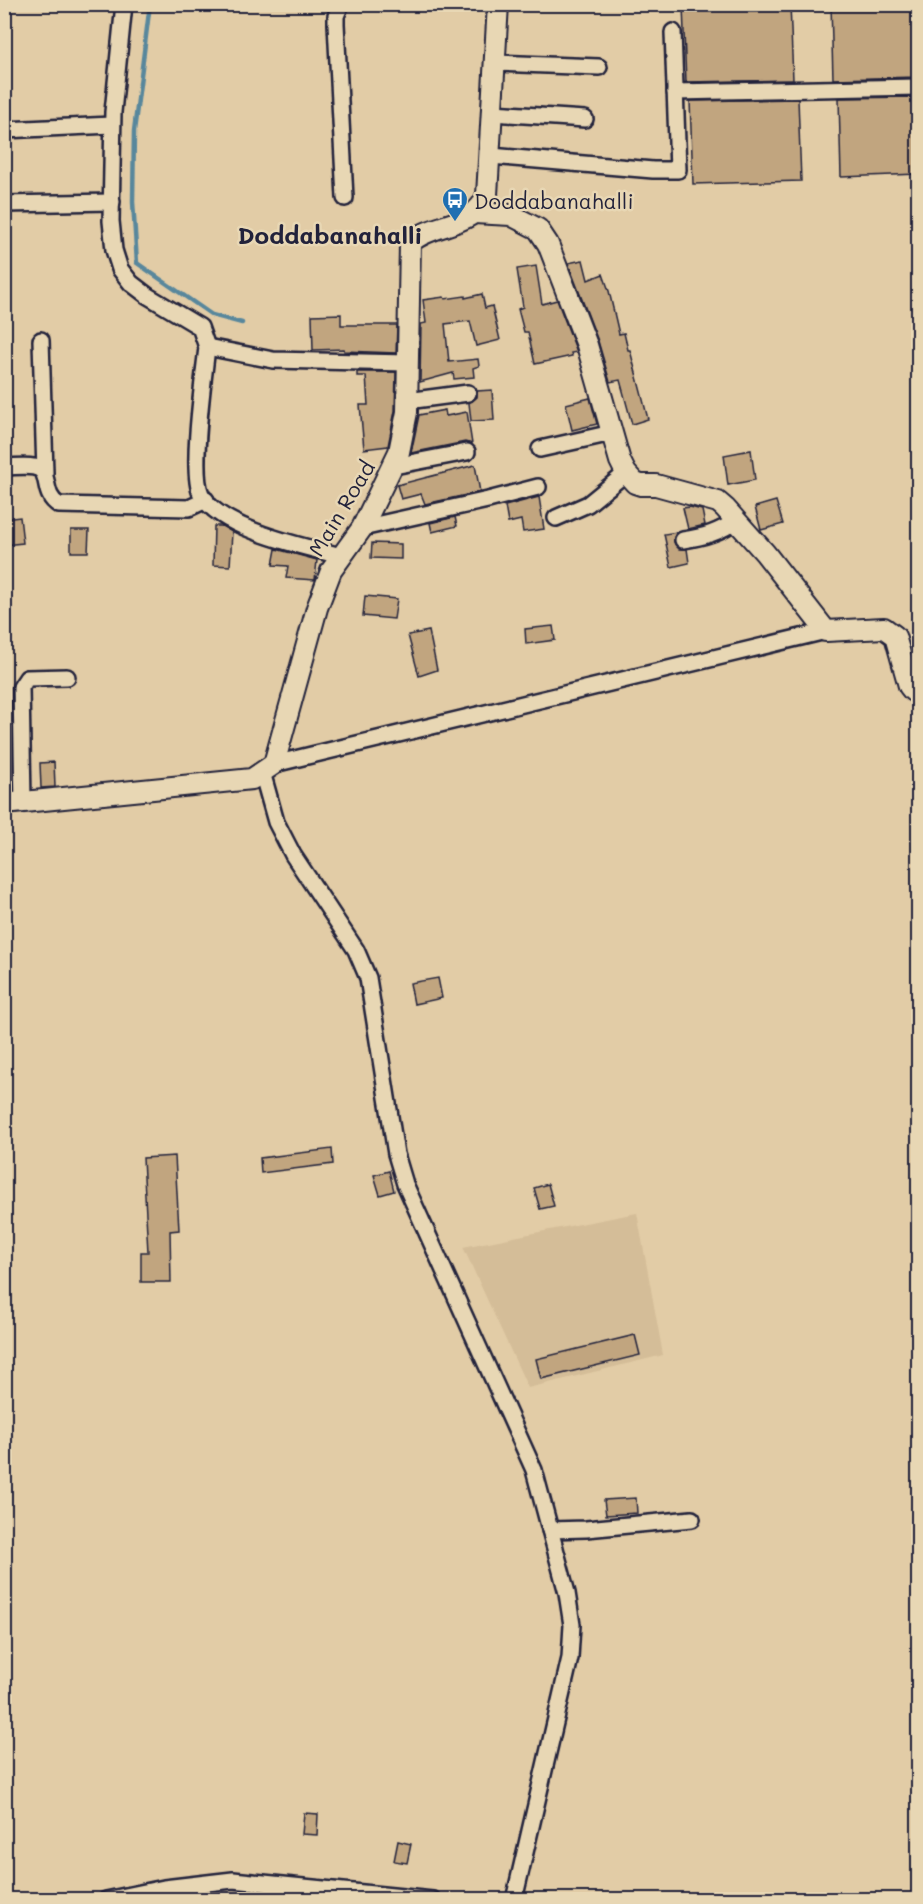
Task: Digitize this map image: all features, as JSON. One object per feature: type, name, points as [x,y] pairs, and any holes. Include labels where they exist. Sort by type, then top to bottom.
[{"type":"street","points":[[124,4],[112,125],[114,250],[120,269],[131,283],[148,296],[200,327],[207,347],[198,452],[198,484],[209,506],[230,520],[276,538],[341,556]]},
{"type":"street","points":[[341,4],[336,16],[336,24],[345,198]]},
{"type":"street","points":[[474,213],[484,204],[487,195],[498,4]]},
{"type":"street","points":[[490,156],[653,170],[678,170],[673,32]]},
{"type":"street","points":[[495,63],[599,67]]},
{"type":"street","points":[[675,92],[918,87]]},
{"type":"street","points":[[492,113],[585,119]]},
{"type":"street","points":[[4,130],[112,125]]},
{"type":"street","points":[[4,204],[112,202]]},
{"type":"street","points":[[474,213],[511,215],[538,229],[548,244],[587,345],[620,461],[626,473],[635,483],[641,485],[656,485],[718,502],[737,520],[826,631]]},
{"type":"street","name":"Main Road","points":[[268,768],[317,608],[331,571],[362,528],[399,452],[407,412],[410,243],[423,234],[455,223],[474,213]]},
{"type":"street","points":[[41,340],[45,473],[51,501],[59,505],[189,508],[206,500]]},
{"type":"street","points":[[207,347],[273,360],[407,363]]},
{"type":"street","points":[[407,401],[468,393]]},
{"type":"street","points":[[540,449],[612,433]]},
{"type":"street","points":[[394,466],[467,452]]},
{"type":"street","points":[[4,467],[34,466],[45,473]]},
{"type":"street","points":[[556,518],[588,504],[626,473]]},
{"type":"street","points":[[362,528],[538,487]]},
{"type":"street","points":[[683,540],[714,533],[737,520]]},
{"type":"street","points":[[67,677],[27,678],[21,687],[14,803],[252,779],[268,768],[826,631],[884,628],[890,631],[895,636],[909,686],[913,691],[918,692]]},
{"type":"street","points":[[268,768],[276,822],[293,855],[356,950],[368,978],[396,1155],[405,1184],[534,1470],[567,1593],[572,1625],[570,1658],[514,1899]]},
{"type":"street","points":[[550,1530],[692,1519]]},
{"type":"street","points":[[106,1899],[164,1888],[233,1880],[433,1899]]},
{"type":"shaded area","points":[[637,1213],[663,1355],[528,1388],[463,1247]]},
{"type":"building","points":[[790,4],[793,80],[686,82],[683,6]]},
{"type":"building","points":[[831,4],[918,4],[918,77],[833,79]]},
{"type":"building","points":[[918,97],[918,174],[841,177],[839,98]]},
{"type":"building","points":[[798,99],[801,181],[693,184],[690,101]]},
{"type":"building","points":[[583,260],[588,280],[603,274],[619,334],[624,333],[628,350],[630,350],[648,419],[632,424],[620,380],[610,382],[598,341],[568,263]]},
{"type":"building","points":[[536,266],[542,304],[557,300],[577,352],[571,353],[572,356],[535,364],[528,332],[524,332],[518,309],[523,307],[517,269]]},
{"type":"building","points":[[482,294],[485,308],[492,306],[500,340],[476,346],[470,321],[445,324],[449,362],[478,359],[479,366],[473,368],[474,377],[454,379],[453,373],[420,382],[421,324],[426,323],[423,300],[465,296],[465,298]]},
{"type":"building","points":[[341,314],[341,325],[397,325],[396,353],[344,351],[344,349],[313,350],[312,315]]},
{"type":"building","points":[[357,372],[396,372],[395,411],[388,446],[364,449],[360,405],[368,405],[366,376],[357,376]]},
{"type":"building","points":[[492,390],[494,420],[471,421],[469,403],[477,397],[477,391]]},
{"type":"building","points":[[590,398],[597,424],[572,430],[566,404]]},
{"type":"building","points":[[445,410],[446,416],[467,412],[472,444],[465,442],[411,453],[419,415]]},
{"type":"building","points":[[751,450],[755,480],[728,485],[724,455]]},
{"type":"building","points":[[475,465],[480,492],[425,504],[421,494],[401,499],[397,485]]},
{"type":"building","points":[[539,497],[544,529],[523,532],[521,520],[508,523],[505,506]]},
{"type":"building","points":[[776,501],[783,524],[761,530],[755,507]]},
{"type":"building","points":[[683,508],[702,510],[705,525],[688,529]]},
{"type":"building","points":[[20,517],[23,543],[4,545],[4,519]]},
{"type":"building","points":[[455,517],[457,526],[432,532],[430,523]]},
{"type":"building","points":[[214,526],[222,526],[232,532],[230,566],[213,565]]},
{"type":"building","points":[[71,530],[89,530],[88,552],[71,552]]},
{"type":"building","points":[[677,532],[674,542],[679,549],[687,549],[689,563],[671,567],[664,534]]},
{"type":"building","points":[[372,543],[401,544],[401,559],[371,558]]},
{"type":"building","points":[[276,549],[317,560],[315,580],[286,578],[288,566],[273,565]]},
{"type":"building","points":[[365,596],[397,599],[394,619],[363,616]]},
{"type":"building","points":[[553,626],[555,640],[526,644],[525,629]]},
{"type":"building","points":[[429,631],[437,670],[419,676],[408,635]]},
{"type":"building","points":[[54,762],[55,787],[41,788],[40,763]]},
{"type":"building","points":[[438,978],[442,998],[414,1004],[410,983]]},
{"type":"building","points":[[332,1149],[333,1164],[261,1173],[260,1158]]},
{"type":"building","points":[[175,1156],[179,1230],[170,1231],[171,1282],[141,1282],[141,1252],[148,1252],[143,1158]]},
{"type":"building","points":[[389,1171],[394,1191],[380,1195],[374,1175]]},
{"type":"building","points":[[548,1184],[554,1206],[540,1209],[534,1188]]},
{"type":"building","points":[[635,1335],[640,1355],[541,1379],[536,1359]]},
{"type":"building","points":[[636,1498],[637,1513],[606,1515],[604,1500]]},
{"type":"building","points":[[304,1813],[318,1814],[317,1835],[302,1834]]},
{"type":"building","points":[[398,1841],[411,1844],[407,1863],[394,1861]]},
{"type":"waterway","points":[[150,4],[134,131],[133,202],[137,263],[212,315],[242,323]]},
{"type":"place","name":"Doddabanahalli","points":[[455,223]]},
{"type":"district","name":"Doddabanahalli","points":[[330,234]]}]
